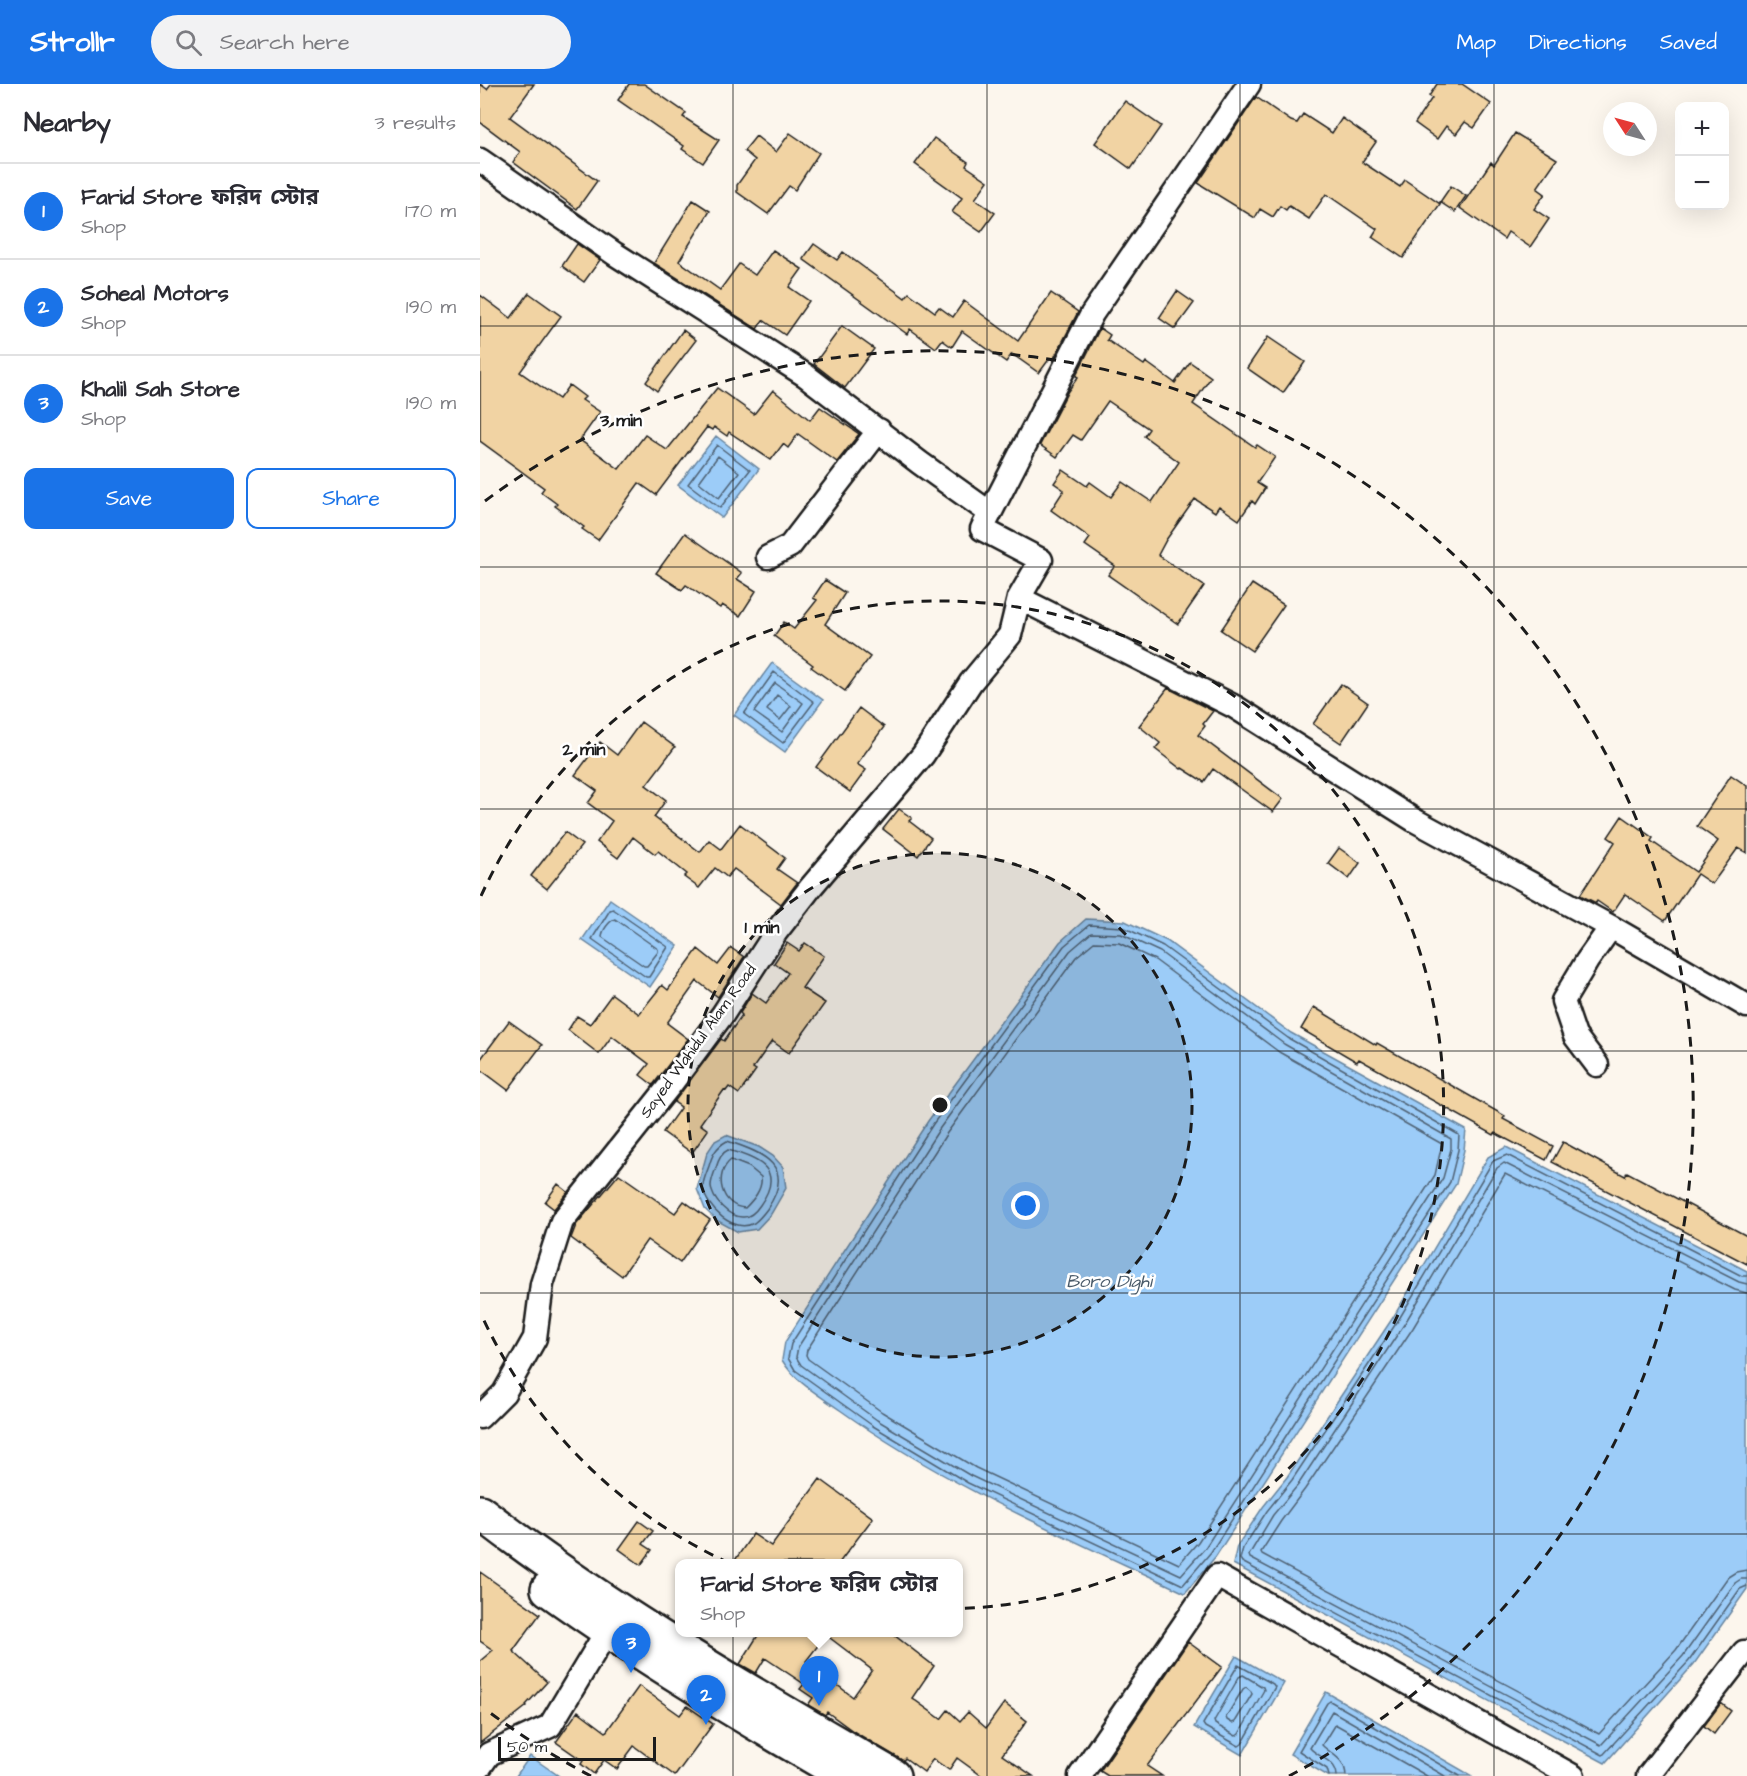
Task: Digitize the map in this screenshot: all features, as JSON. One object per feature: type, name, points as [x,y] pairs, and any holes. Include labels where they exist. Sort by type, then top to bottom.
[{"type":"highway","points":[[480,1512],[538,1556],[661,1638],[893,1776]]},
{"type":"highway","points":[[480,1539],[607,1631],[690,1684],[846,1776]]},
{"type":"street","points":[[480,160],[615,254],[806,375],[920,463],[990,513],[1092,314],[1249,84]]},
{"type":"street","points":[[768,557],[790,546],[879,430]]},
{"type":"street","name":"Sayed Wahidul Alam Road","points":[[480,1417],[504,1393],[535,1338],[542,1284],[562,1221],[710,1031],[776,932],[922,755],[971,682],[1010,635],[1019,598],[1041,560],[982,529],[990,513]]},
{"type":"street","points":[[1019,598],[1235,707],[1414,820],[1611,927],[1747,1006]]},
{"type":"street","points":[[1597,1065],[1575,1036],[1563,1001],[1611,927]]},
{"type":"street","points":[[1080,1776],[1217,1576],[1573,1776]]},
{"type":"street","points":[[480,1767],[489,1754],[550,1726],[607,1631]]},
{"type":"street","points":[[1648,1776],[1744,1652],[1747,1652]]},
{"type":"water","points":[[716,436],[759,469],[722,518],[678,485]]},
{"type":"water","points":[[772,663],[823,700],[785,752],[734,715]]},
{"type":"water","points":[[610,899],[678,946],[650,987],[582,940]]},
{"type":"water","name":"Boro Dighi","points":[[1086,919],[1125,921],[1167,941],[1291,1033],[1466,1130],[1456,1184],[1216,1556],[1185,1593],[1052,1531],[922,1463],[801,1382],[782,1360],[785,1342],[928,1121],[1060,942]]},
{"type":"water","points":[[726,1135],[759,1147],[773,1156],[783,1167],[786,1188],[771,1214],[757,1229],[738,1232],[716,1220],[705,1209],[697,1189],[707,1153],[715,1141]]},
{"type":"water","points":[[1506,1147],[1747,1271],[1747,1589],[1694,1664],[1605,1763],[1233,1564],[1237,1546],[1263,1507],[1287,1477],[1394,1316],[1488,1157]]},
{"type":"water","points":[[1236,1656],[1284,1683],[1242,1755],[1194,1727]]},
{"type":"water","points":[[1326,1692],[1472,1776],[1328,1776],[1290,1754]]},
{"type":"water","points":[[530,1756],[559,1776],[516,1776]]},
{"type":"building","points":[[480,84],[487,89],[491,84],[534,84],[510,117],[597,181],[577,209],[513,162],[520,152],[480,122]]},
{"type":"building","points":[[629,84],[644,84],[686,113],[683,117],[719,140],[703,163],[682,149],[684,146],[618,100]]},
{"type":"building","points":[[1437,84],[1462,84],[1491,104],[1474,128],[1465,122],[1456,134],[1446,126],[1437,139],[1415,123],[1432,98],[1429,96]]},
{"type":"building","points":[[1256,97],[1291,121],[1297,123],[1303,114],[1332,133],[1342,118],[1376,142],[1362,162],[1400,187],[1405,180],[1440,204],[1403,258],[1372,237],[1377,229],[1326,194],[1309,219],[1289,206],[1286,210],[1280,206],[1273,217],[1260,209],[1255,218],[1198,183]]},
{"type":"building","points":[[1125,101],[1161,126],[1131,169],[1095,143]]},
{"type":"building","points":[[790,133],[819,153],[795,190],[789,186],[768,214],[737,192],[737,185],[755,160],[744,151],[756,136],[776,152]]},
{"type":"building","points":[[1515,133],[1557,159],[1537,188],[1545,194],[1534,209],[1549,219],[1530,247],[1508,232],[1504,239],[1460,208],[1491,162],[1494,165]]},
{"type":"building","points":[[934,138],[968,162],[966,166],[988,181],[975,199],[995,213],[981,232],[952,212],[962,198],[915,164]]},
{"type":"building","points":[[1451,186],[1466,196],[1455,212],[1440,202]]},
{"type":"building","points":[[693,200],[710,211],[679,261],[720,290],[739,264],[755,275],[773,250],[802,269],[789,287],[809,301],[785,335],[763,320],[757,329],[654,263]]},
{"type":"building","points":[[577,244],[600,260],[584,282],[562,266]]},
{"type":"building","points":[[814,244],[837,260],[843,252],[905,298],[909,293],[935,312],[939,307],[953,317],[964,301],[1018,341],[1051,293],[1078,312],[1053,360],[1050,358],[1039,373],[1012,354],[1006,362],[962,331],[952,347],[942,340],[936,348],[910,329],[907,334],[803,259]]},
{"type":"building","points":[[1177,291],[1194,303],[1175,329],[1159,318]]},
{"type":"building","points":[[529,293],[561,316],[520,372],[559,399],[569,385],[585,397],[582,400],[600,412],[580,440],[619,469],[645,435],[667,450],[717,388],[754,414],[773,390],[810,420],[820,407],[859,434],[837,462],[798,434],[788,448],[783,444],[771,460],[729,432],[727,436],[714,427],[712,430],[707,427],[656,495],[639,483],[598,540],[555,506],[557,504],[541,492],[544,488],[480,441],[480,295],[511,318]]},
{"type":"building","points":[[842,326],[874,349],[845,388],[814,364]]},
{"type":"building","points":[[1100,328],[1110,335],[1107,340],[1144,365],[1146,362],[1175,383],[1190,362],[1211,377],[1193,404],[1255,447],[1257,445],[1275,457],[1257,483],[1265,488],[1255,504],[1252,501],[1239,520],[1219,506],[1215,512],[1195,499],[1166,540],[1158,555],[1204,586],[1178,624],[1108,575],[1115,566],[1085,545],[1090,538],[1051,510],[1064,490],[1054,483],[1063,470],[1087,486],[1090,482],[1111,497],[1122,482],[1152,502],[1179,462],[1144,436],[1149,429],[1108,401],[1081,440],[1073,435],[1057,457],[1040,445],[1068,391],[1078,377],[1076,376]]},
{"type":"building","points":[[683,330],[696,340],[657,391],[646,382]]},
{"type":"building","points":[[1268,337],[1305,362],[1283,393],[1247,368]]},
{"type":"building","points":[[685,533],[742,573],[737,579],[756,591],[740,616],[722,605],[720,608],[686,585],[682,590],[656,573]]},
{"type":"building","points":[[825,580],[845,593],[825,624],[870,657],[845,691],[811,667],[813,665],[774,636],[784,622],[794,629],[817,600],[813,598]]},
{"type":"building","points":[[1252,584],[1284,605],[1252,651],[1221,630]]},
{"type":"building","points":[[1341,684],[1368,703],[1341,743],[1313,724]]},
{"type":"building","points":[[1168,688],[1213,711],[1198,735],[1283,799],[1273,812],[1213,769],[1204,782],[1181,769],[1155,749],[1160,743],[1139,726]]},
{"type":"building","points":[[859,708],[884,727],[857,764],[866,770],[850,792],[816,767]]},
{"type":"building","points":[[641,722],[675,747],[646,785],[666,800],[654,817],[700,852],[709,840],[721,849],[740,824],[785,858],[777,869],[797,883],[781,904],[734,869],[727,877],[715,868],[699,888],[684,877],[687,874],[658,851],[655,854],[633,837],[618,858],[597,842],[612,821],[588,803],[597,791],[575,775],[600,742],[617,755]]},
{"type":"building","points":[[1731,775],[1747,786],[1747,853],[1738,848],[1712,884],[1697,874],[1665,921],[1625,894],[1613,912],[1597,901],[1596,903],[1580,895],[1615,842],[1608,837],[1622,816],[1653,838],[1651,841],[1696,872],[1718,841],[1697,826]]},
{"type":"building","points":[[899,809],[912,818],[909,821],[931,838],[918,856],[883,829]]},
{"type":"building","points":[[565,832],[582,845],[547,889],[531,876]]},
{"type":"building","points":[[1339,848],[1360,863],[1349,879],[1328,863]]},
{"type":"building","points":[[787,943],[799,951],[805,943],[824,956],[802,988],[825,1003],[789,1053],[772,1041],[753,1068],[756,1070],[739,1094],[729,1087],[726,1091],[724,1090],[700,1124],[708,1130],[692,1153],[663,1132],[681,1107],[674,1102],[721,1039],[724,1041],[742,1015],[740,1013],[752,993],[766,1003],[788,973],[774,963]]},
{"type":"building","points":[[731,948],[744,957],[718,997],[697,981],[667,1023],[688,1039],[653,1085],[640,1075],[649,1064],[612,1036],[599,1054],[568,1030],[577,1016],[590,1024],[612,994],[639,1014],[662,985],[668,990],[698,949],[718,965]]},
{"type":"building","points":[[1314,1007],[1376,1045],[1377,1043],[1505,1116],[1503,1119],[1553,1146],[1546,1160],[1495,1133],[1494,1135],[1359,1059],[1357,1062],[1301,1029]]},
{"type":"building","points":[[509,1021],[542,1045],[508,1090],[480,1069],[480,1060]]},
{"type":"building","points":[[1563,1142],[1625,1176],[1627,1172],[1747,1236],[1747,1264],[1552,1162]]},
{"type":"building","points":[[619,1174],[675,1213],[684,1201],[710,1220],[680,1263],[647,1240],[622,1276],[571,1238],[576,1225]]},
{"type":"building","points":[[558,1184],[568,1192],[554,1209],[545,1202]]},
{"type":"building","points":[[820,1479],[873,1518],[842,1559],[736,1559],[753,1534],[771,1546]]},
{"type":"building","points":[[639,1521],[653,1531],[643,1544],[652,1550],[641,1565],[619,1549]]},
{"type":"building","points":[[480,1572],[540,1614],[513,1651],[547,1682],[527,1706],[480,1743],[480,1661],[493,1650],[480,1641]]},
{"type":"building","points":[[757,1637],[824,1637],[806,1661],[853,1697],[872,1670],[829,1637],[896,1637],[934,1666],[912,1698],[941,1719],[948,1710],[960,1721],[968,1712],[986,1728],[1004,1703],[1027,1721],[1002,1755],[1033,1776],[982,1776],[957,1758],[949,1770],[933,1759],[924,1772],[905,1758],[903,1761],[853,1731],[827,1712],[825,1715],[808,1705],[813,1698],[800,1689],[804,1684],[765,1658],[756,1673],[740,1664]]},
{"type":"building","points":[[1188,1642],[1222,1667],[1147,1766],[1162,1776],[1108,1776],[1100,1771]]},
{"type":"building","points":[[639,1686],[680,1715],[687,1706],[713,1724],[675,1776],[634,1746],[617,1769],[604,1760],[594,1774],[581,1764],[583,1761],[556,1742],[578,1711],[606,1732]]},
{"type":"building","points":[[1721,1703],[1731,1711],[1714,1734],[1704,1726]]},
{"type":"place","name":"Khalil Sah Store","points":[[631,1673]]},
{"type":"place","name":"Farid Store ফরিদ স্টোর","points":[[819,1706]]},
{"type":"place","name":"Soheal Motors","points":[[706,1725]]}]
